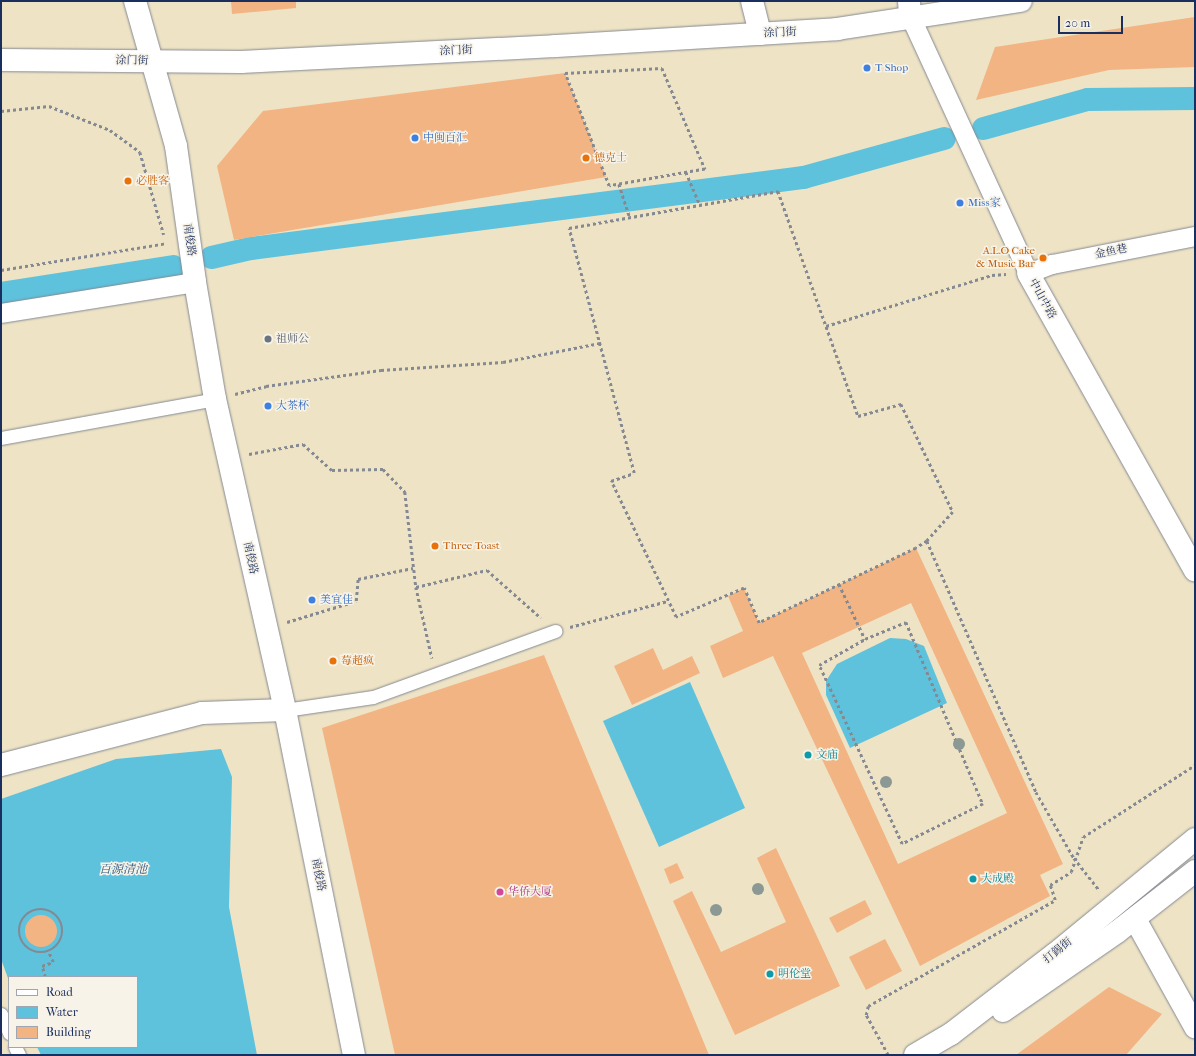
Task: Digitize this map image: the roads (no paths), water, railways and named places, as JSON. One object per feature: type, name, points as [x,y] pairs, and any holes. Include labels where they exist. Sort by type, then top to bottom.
[{"type":"main road","name":"南俊路","points":[[135,1],[176,146],[195,282],[215,398],[285,710],[354,1055]]},
{"type":"main road","points":[[752,1],[760,34]]},
{"type":"main road","name":"涂门街","points":[[1,60],[249,62],[760,34],[837,29],[909,9],[1021,1]]},
{"type":"main road","name":"中山中路","points":[[1028,273],[1195,570]]},
{"type":"main road","points":[[1,765],[202,713],[285,710]]},
{"type":"main road","name":"打錫街","points":[[915,1055],[951,1034],[1112,907],[1195,839]]},
{"type":"main road","name":"打錫街","points":[[937,1055],[1135,919],[1195,871]]},
{"type":"main road","points":[[1135,919],[1195,1027]]},
{"type":"street","name":"中山中路","points":[[909,9],[1028,273]]},
{"type":"street","name":"金鱼巷","points":[[1028,273],[1052,264],[1195,236]]},
{"type":"street","points":[[1,313],[195,282]]},
{"type":"lane","points":[[1,438],[215,398]]},
{"type":"lane","points":[[285,710],[373,697],[555,631]]},
{"type":"lane","points":[[1,1014],[8,1031]]},
{"type":"water","points":[[890,638],[906,639],[924,646],[947,703],[850,748],[826,695],[826,681],[837,664]]},
{"type":"water","points":[[690,682],[745,808],[659,847],[603,721]]},
{"type":"water","name":"百源清池","points":[[221,749],[232,777],[229,907],[257,1055],[41,1055],[38,1048],[138,1048],[138,976],[8,976],[8,978],[1,959],[1,799],[116,759]]},
{"type":"waterway","points":[[983,128],[1087,99],[1195,98]]},
{"type":"waterway","points":[[211,257],[250,248],[803,177],[944,138]]},
{"type":"waterway","points":[[1,293],[173,266]]},
{"type":"place","name":"T Shop","points":[[867,68]]},
{"type":"place","name":"中闽百汇","points":[[415,138]]},
{"type":"place","name":"德克士","points":[[586,158]]},
{"type":"place","name":"必胜客","points":[[128,181]]},
{"type":"place","name":"Miss家","points":[[960,203]]},
{"type":"place","name":"A.L.O Cake & Music Bar","points":[[1043,258]]},
{"type":"place","name":"祖师公","points":[[268,339]]},
{"type":"place","name":"大茶杯","points":[[268,406]]},
{"type":"place","name":"Three Toast","points":[[435,546]]},
{"type":"place","name":"美宜佳","points":[[312,600]]},
{"type":"place","name":"莓超疯","points":[[333,661]]},
{"type":"place","name":"文庙","points":[[808,755]]},
{"type":"place","name":"大成殿","points":[[973,879]]},
{"type":"place","name":"华侨大厦","points":[[500,892]]},
{"type":"place","name":"明伦堂","points":[[770,974]]}]
